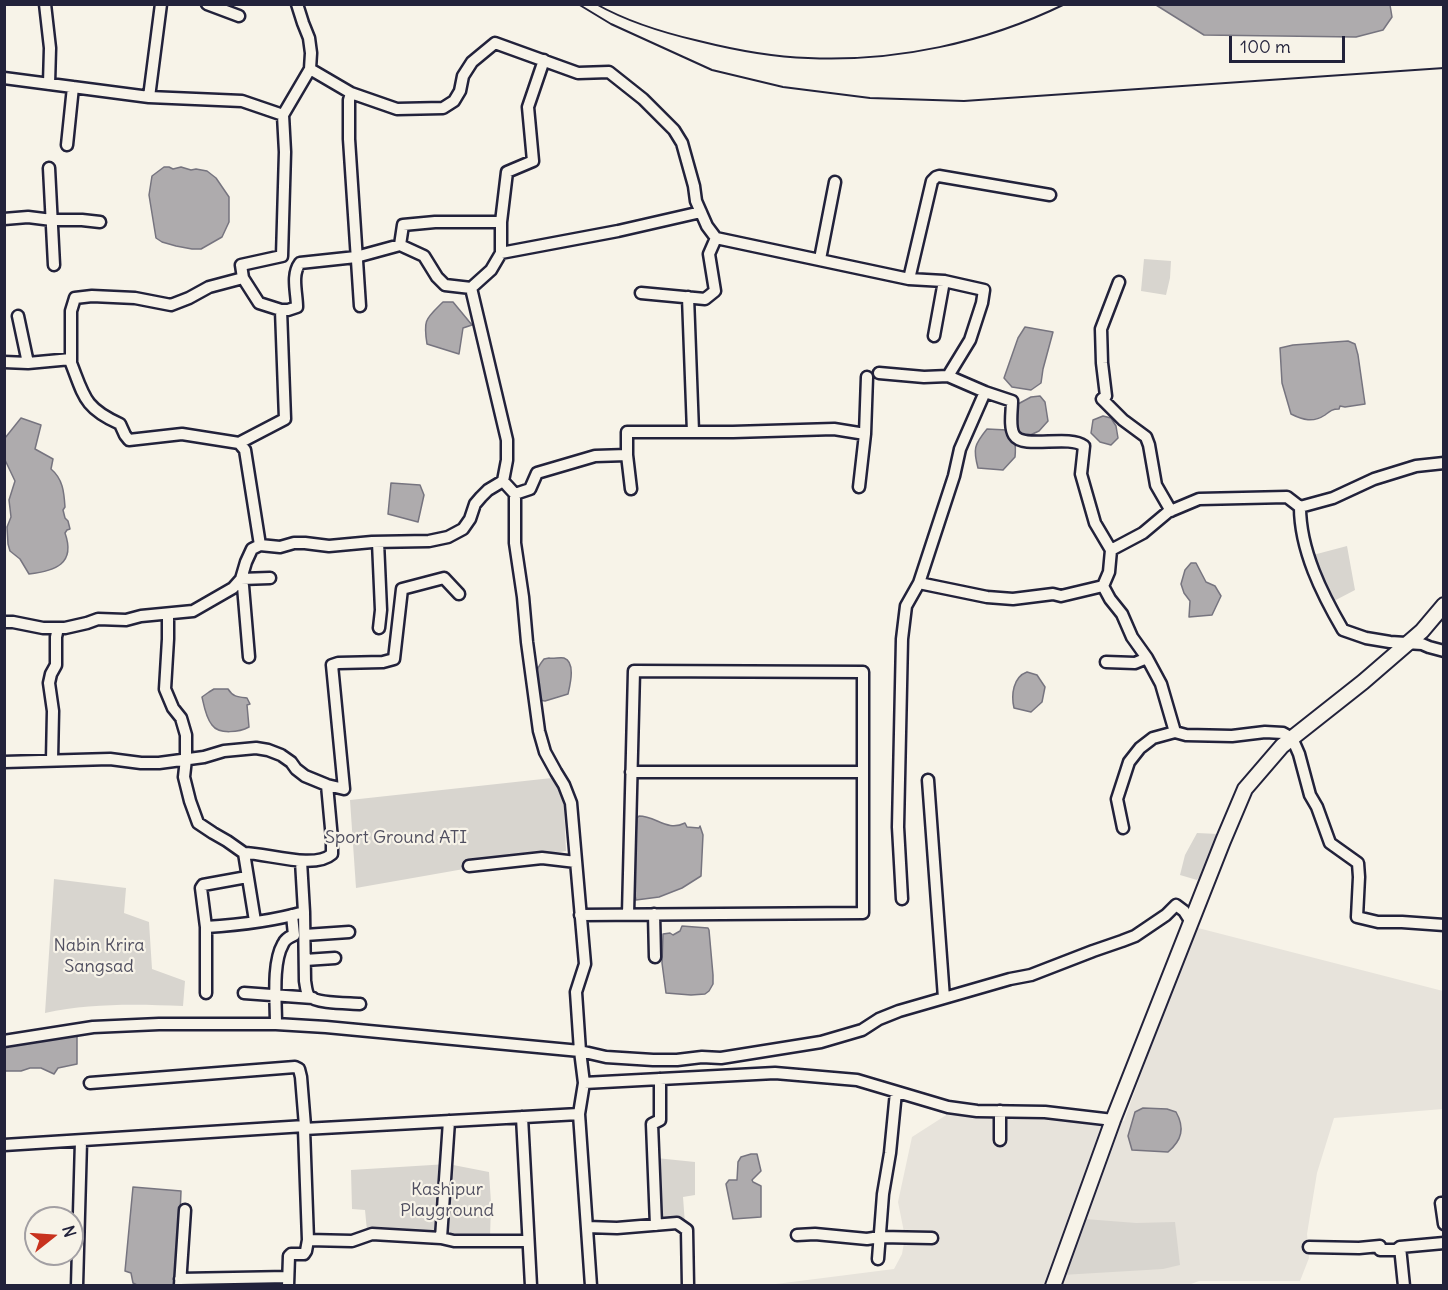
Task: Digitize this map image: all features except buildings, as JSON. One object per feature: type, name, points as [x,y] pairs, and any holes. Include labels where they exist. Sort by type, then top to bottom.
[{"type":"main road","points":[[1053,1286],[1113,1120],[1245,789],[1282,746],[1364,682],[1409,643],[1443,605]]},
{"type":"street","points":[[45,4],[50,48],[49,84]]},
{"type":"street","points":[[149,97],[161,4]]},
{"type":"street","points":[[207,4],[239,16]]},
{"type":"street","points":[[297,4],[309,38],[311,54],[310,69],[283,115],[285,152],[282,256],[242,265],[243,278],[259,303],[281,310],[297,307],[295,278],[296,268],[300,264],[356,257],[400,245],[424,256],[437,277],[446,285],[471,288],[491,270],[501,253],[501,222],[507,172],[533,161],[528,107],[544,60]]},
{"type":"street","points":[[310,69],[351,93],[397,109],[442,108],[454,101],[460,91],[463,75],[472,62],[495,43],[578,73],[609,72],[643,99],[674,130],[682,143],[696,201],[707,226],[716,238],[909,279],[944,281],[984,290],[970,340],[948,376]]},
{"type":"street","points":[[4,78],[149,97],[242,101],[283,115]]},
{"type":"street","points":[[67,145],[73,87]]},
{"type":"street","points":[[351,93],[349,139],[360,306]]},
{"type":"street","points":[[49,168],[54,265]]},
{"type":"street","points":[[909,279],[932,181],[936,177],[1050,195]]},
{"type":"street","points":[[820,259],[835,182]]},
{"type":"street","points":[[501,253],[618,231],[701,212]]},
{"type":"street","points":[[4,219],[100,222]]},
{"type":"street","points":[[400,245],[403,225],[435,222],[501,222]]},
{"type":"street","points":[[641,293],[705,299],[716,291],[709,254],[716,238]]},
{"type":"street","points":[[243,278],[209,287],[171,305],[135,298],[92,296],[75,298],[71,311],[71,363],[83,394],[91,406],[120,424],[124,435],[129,440],[182,434],[239,443],[285,419],[281,310]]},
{"type":"street","points":[[934,336],[944,281]]},
{"type":"street","points":[[1119,282],[1101,329],[1106,396],[1102,399],[1123,420],[1146,437],[1156,485],[1171,511]]},
{"type":"street","points":[[4,622],[43,628],[65,628],[98,619],[126,620],[141,616],[193,611],[233,588],[241,579],[252,549],[260,545],[280,547],[305,543],[329,546],[429,541],[448,537],[463,530],[475,504],[488,490],[503,481],[507,460],[507,440],[471,288]]},
{"type":"street","points":[[688,297],[693,432]]},
{"type":"street","points":[[18,316],[28,363]]},
{"type":"street","points":[[4,362],[28,363],[71,359]]},
{"type":"street","points":[[879,373],[924,377],[948,376],[1012,401],[1012,427],[1014,436],[1019,440],[1079,442],[1084,446],[1081,474],[1095,523],[1111,550],[1109,572],[1103,586]]},
{"type":"street","points":[[859,487],[865,434],[867,377]]},
{"type":"street","points":[[902,899],[898,827],[902,639],[906,606],[919,583],[954,476],[960,449],[985,392]]},
{"type":"street","points":[[631,489],[627,432],[834,429],[865,434]]},
{"type":"street","points":[[239,443],[245,450],[260,545]]},
{"type":"street","points":[[515,494],[530,489],[537,472],[595,456],[627,455]]},
{"type":"street","points":[[1300,507],[1333,498],[1374,479],[1416,466],[1443,463]]},
{"type":"street","points":[[503,481],[515,494],[515,543],[539,731],[544,752],[564,785],[571,803],[585,964],[576,992],[584,1083],[579,1114],[591,1286]]},
{"type":"street","points":[[1111,550],[1143,533],[1171,511],[1199,499],[1287,497],[1300,507]]},
{"type":"street","points":[[1300,507],[1308,553],[1324,597],[1343,630],[1366,638],[1422,644],[1443,651]]},
{"type":"street","points":[[378,542],[381,610],[379,628]]},
{"type":"street","points":[[241,579],[270,578]]},
{"type":"street","points":[[241,579],[249,657]]},
{"type":"street","points":[[4,762],[110,759],[159,763],[256,748],[281,755],[305,776],[344,789],[332,665],[383,662],[394,659],[402,588],[444,579],[459,594]]},
{"type":"street","points":[[919,583],[987,597],[1013,599],[1053,594],[1061,596],[1103,586]]},
{"type":"street","points":[[1103,586],[1122,614],[1132,637],[1161,684],[1174,732]]},
{"type":"street","points":[[168,614],[165,689],[173,708],[181,718],[186,735],[184,777],[198,823],[244,853],[257,853],[301,861],[327,858],[332,854],[327,785]]},
{"type":"street","points":[[52,760],[53,711],[49,683],[56,665],[58,628]]},
{"type":"street","points":[[1106,662],[1135,663],[1147,658]]},
{"type":"street","points":[[580,915],[863,913],[863,672],[634,671],[628,914]]},
{"type":"street","points":[[1123,828],[1117,799],[1129,762],[1140,748],[1153,738],[1174,732],[1186,735],[1232,736],[1265,732],[1283,733],[1292,738],[1299,754],[1310,795],[1317,807],[1330,843],[1358,863],[1357,916],[1378,922],[1443,925]]},
{"type":"street","points":[[631,772],[863,772]]},
{"type":"street","points":[[928,780],[944,998]]},
{"type":"street","points":[[244,853],[255,921]]},
{"type":"street","points":[[469,866],[543,858],[576,862]]},
{"type":"street","points":[[301,861],[306,990],[313,998]]},
{"type":"street","points":[[206,993],[206,927],[201,888],[203,885],[247,877]]},
{"type":"street","points":[[4,1041],[93,1027],[159,1024],[276,1024],[580,1051],[606,1057],[653,1060],[721,1058],[821,1042],[862,1030],[879,1019],[944,998],[1031,975],[1135,936],[1166,915],[1176,905],[1184,911],[1191,922]]},
{"type":"street","points":[[206,927],[304,912]]},
{"type":"street","points":[[654,914],[655,957]]},
{"type":"street","points":[[276,1024],[276,964],[282,944],[294,935],[292,915]]},
{"type":"street","points":[[305,935],[349,932]]},
{"type":"street","points":[[305,960],[335,958]]},
{"type":"street","points":[[244,993],[360,1004]]},
{"type":"street","points":[[90,1083],[295,1067],[299,1069],[304,1127],[308,1240],[304,1254],[289,1256],[288,1281],[180,1282],[185,1210]]},
{"type":"street","points":[[584,1083],[775,1073],[857,1080],[948,1107],[1045,1112],[1113,1120]]},
{"type":"street","points":[[656,1225],[652,1124],[660,1120],[660,1079]]},
{"type":"street","points":[[878,1259],[883,1194],[896,1092]]},
{"type":"street","points":[[1000,1111],[1000,1140]]},
{"type":"street","points":[[4,1145],[304,1127],[579,1114]]},
{"type":"street","points":[[522,1117],[531,1286]]},
{"type":"street","points":[[441,1238],[449,1121]]},
{"type":"street","points":[[78,1286],[81,1141]]},
{"type":"street","points":[[1443,1203],[1441,1203],[1443,1224]]},
{"type":"street","points":[[587,1227],[617,1228],[677,1223],[687,1230],[688,1286]]},
{"type":"street","points":[[308,1240],[352,1240],[372,1234],[441,1238],[454,1241],[528,1242]]},
{"type":"street","points":[[797,1235],[815,1234],[867,1239],[932,1238]]},
{"type":"street","points":[[1309,1246],[1359,1248],[1380,1246],[1380,1250],[1396,1250],[1400,1247],[1443,1243]]},
{"type":"street","points":[[1400,1247],[1404,1286]]},
{"type":"shaded area","points":[[1156,5],[1390,5],[1392,17],[1383,30],[1356,37],[1204,35]]},
{"type":"shaded area","points":[[164,167],[207,171],[216,178],[229,197],[229,222],[222,237],[201,249],[176,246],[156,238],[149,195],[152,176]]},
{"type":"shaded area","points":[[443,302],[453,302],[472,325],[463,328],[459,354],[427,344],[425,329],[427,320]]},
{"type":"shaded area","points":[[1025,327],[1053,332],[1041,383],[1031,390],[1012,387],[1004,378],[1018,338]]},
{"type":"shaded area","points":[[1348,341],[1355,344],[1358,355],[1365,404],[1340,406],[1339,409],[1321,418],[1312,420],[1291,414],[1282,383],[1280,348]]},
{"type":"shaded area","points":[[1040,396],[1045,402],[1048,421],[1039,431],[1026,437],[1017,431],[1018,404],[1031,397]]},
{"type":"shaded area","points":[[1103,416],[1111,418],[1116,426],[1118,438],[1111,445],[1100,442],[1091,433],[1093,420]]},
{"type":"shaded area","points":[[21,418],[41,425],[35,449],[53,459],[51,469],[62,486],[65,507],[63,510],[70,529],[65,533],[68,552],[61,564],[47,571],[29,574],[20,559],[10,551],[7,527],[11,517],[9,500],[15,481],[5,460],[5,438]]},
{"type":"shaded area","points":[[987,429],[1007,430],[1014,439],[1015,457],[1003,470],[978,468],[975,456],[976,447]]},
{"type":"shaded area","points":[[391,483],[420,485],[424,495],[418,522],[388,514]]},
{"type":"shaded area","points":[[1191,563],[1196,563],[1206,582],[1215,586],[1221,596],[1212,615],[1189,617],[1190,601],[1181,584],[1185,570]]},
{"type":"shaded area","points":[[544,659],[568,660],[571,680],[568,694],[545,701],[539,700],[535,678],[537,669]]},
{"type":"shaded area","points":[[1027,672],[1037,675],[1045,687],[1042,702],[1031,712],[1014,708],[1013,703],[1016,682],[1022,674]]},
{"type":"shaded area","points":[[214,689],[228,689],[236,696],[247,698],[250,704],[247,705],[249,727],[224,731],[212,725],[202,697]]},
{"type":"shaded area","points":[[639,816],[673,826],[685,823],[687,827],[699,828],[700,826],[703,835],[701,876],[682,888],[659,897],[636,900],[633,887],[637,818]]},
{"type":"shaded area","points":[[682,926],[708,928],[709,930],[713,984],[705,994],[666,993],[662,963],[663,934],[673,935],[680,931]]},
{"type":"shaded area","points":[[1198,928],[1443,991],[1443,1109],[1334,1118],[1317,1173],[1307,1234],[1309,1258],[1300,1281],[1199,1281],[1186,1286],[760,1286],[894,1269],[902,1254],[905,1237],[898,1202],[912,1137],[951,1112],[1015,1111],[1124,1121],[1158,1027]]},
{"type":"shaded area","points":[[77,1036],[77,1064],[58,1068],[54,1074],[41,1068],[5,1071],[5,1043]]},
{"type":"shaded area","points":[[1143,1108],[1167,1109],[1176,1112],[1181,1123],[1181,1134],[1168,1152],[1132,1150],[1128,1136],[1135,1112]]},
{"type":"shaded area","points":[[757,1154],[761,1171],[752,1180],[761,1186],[761,1217],[733,1219],[726,1184],[729,1180],[737,1180],[738,1162],[741,1157]]},
{"type":"shaded area","points":[[133,1187],[181,1191],[177,1285],[137,1285],[133,1283],[131,1273],[125,1271]]},
{"type":"green space","points":[[1144,259],[1171,261],[1166,295],[1141,291]]},
{"type":"green space","points":[[1347,546],[1355,590],[1332,602],[1313,555]]},
{"type":"green space","name":"Sport Ground ATI","points":[[552,778],[556,780],[564,805],[566,851],[356,888],[350,800]]},
{"type":"green space","points":[[1197,833],[1218,834],[1210,864],[1197,880],[1180,875],[1185,855]]},
{"type":"green space","name":"Nabin Krira Sangsad","points":[[54,879],[126,888],[124,913],[149,922],[152,969],[185,981],[183,1006],[96,1006],[45,1013]]},
{"type":"green space","points":[[656,1158],[695,1162],[695,1195],[683,1197],[685,1224],[658,1225]]},
{"type":"green space","name":"Kashipur Playground","points":[[448,1164],[489,1172],[490,1238],[367,1231],[365,1210],[352,1209],[351,1170]]},
{"type":"green space","points":[[1085,1219],[1136,1223],[1175,1222],[1180,1265],[1163,1269],[1062,1275]]},
{"type":"railway","points":[[578,4],[611,24],[712,70],[783,87],[870,98],[964,101],[1444,68]]},
{"type":"railway","points":[[596,4],[646,26],[673,34],[753,52],[808,58],[874,57],[939,47],[1003,29],[1065,4]]}]
